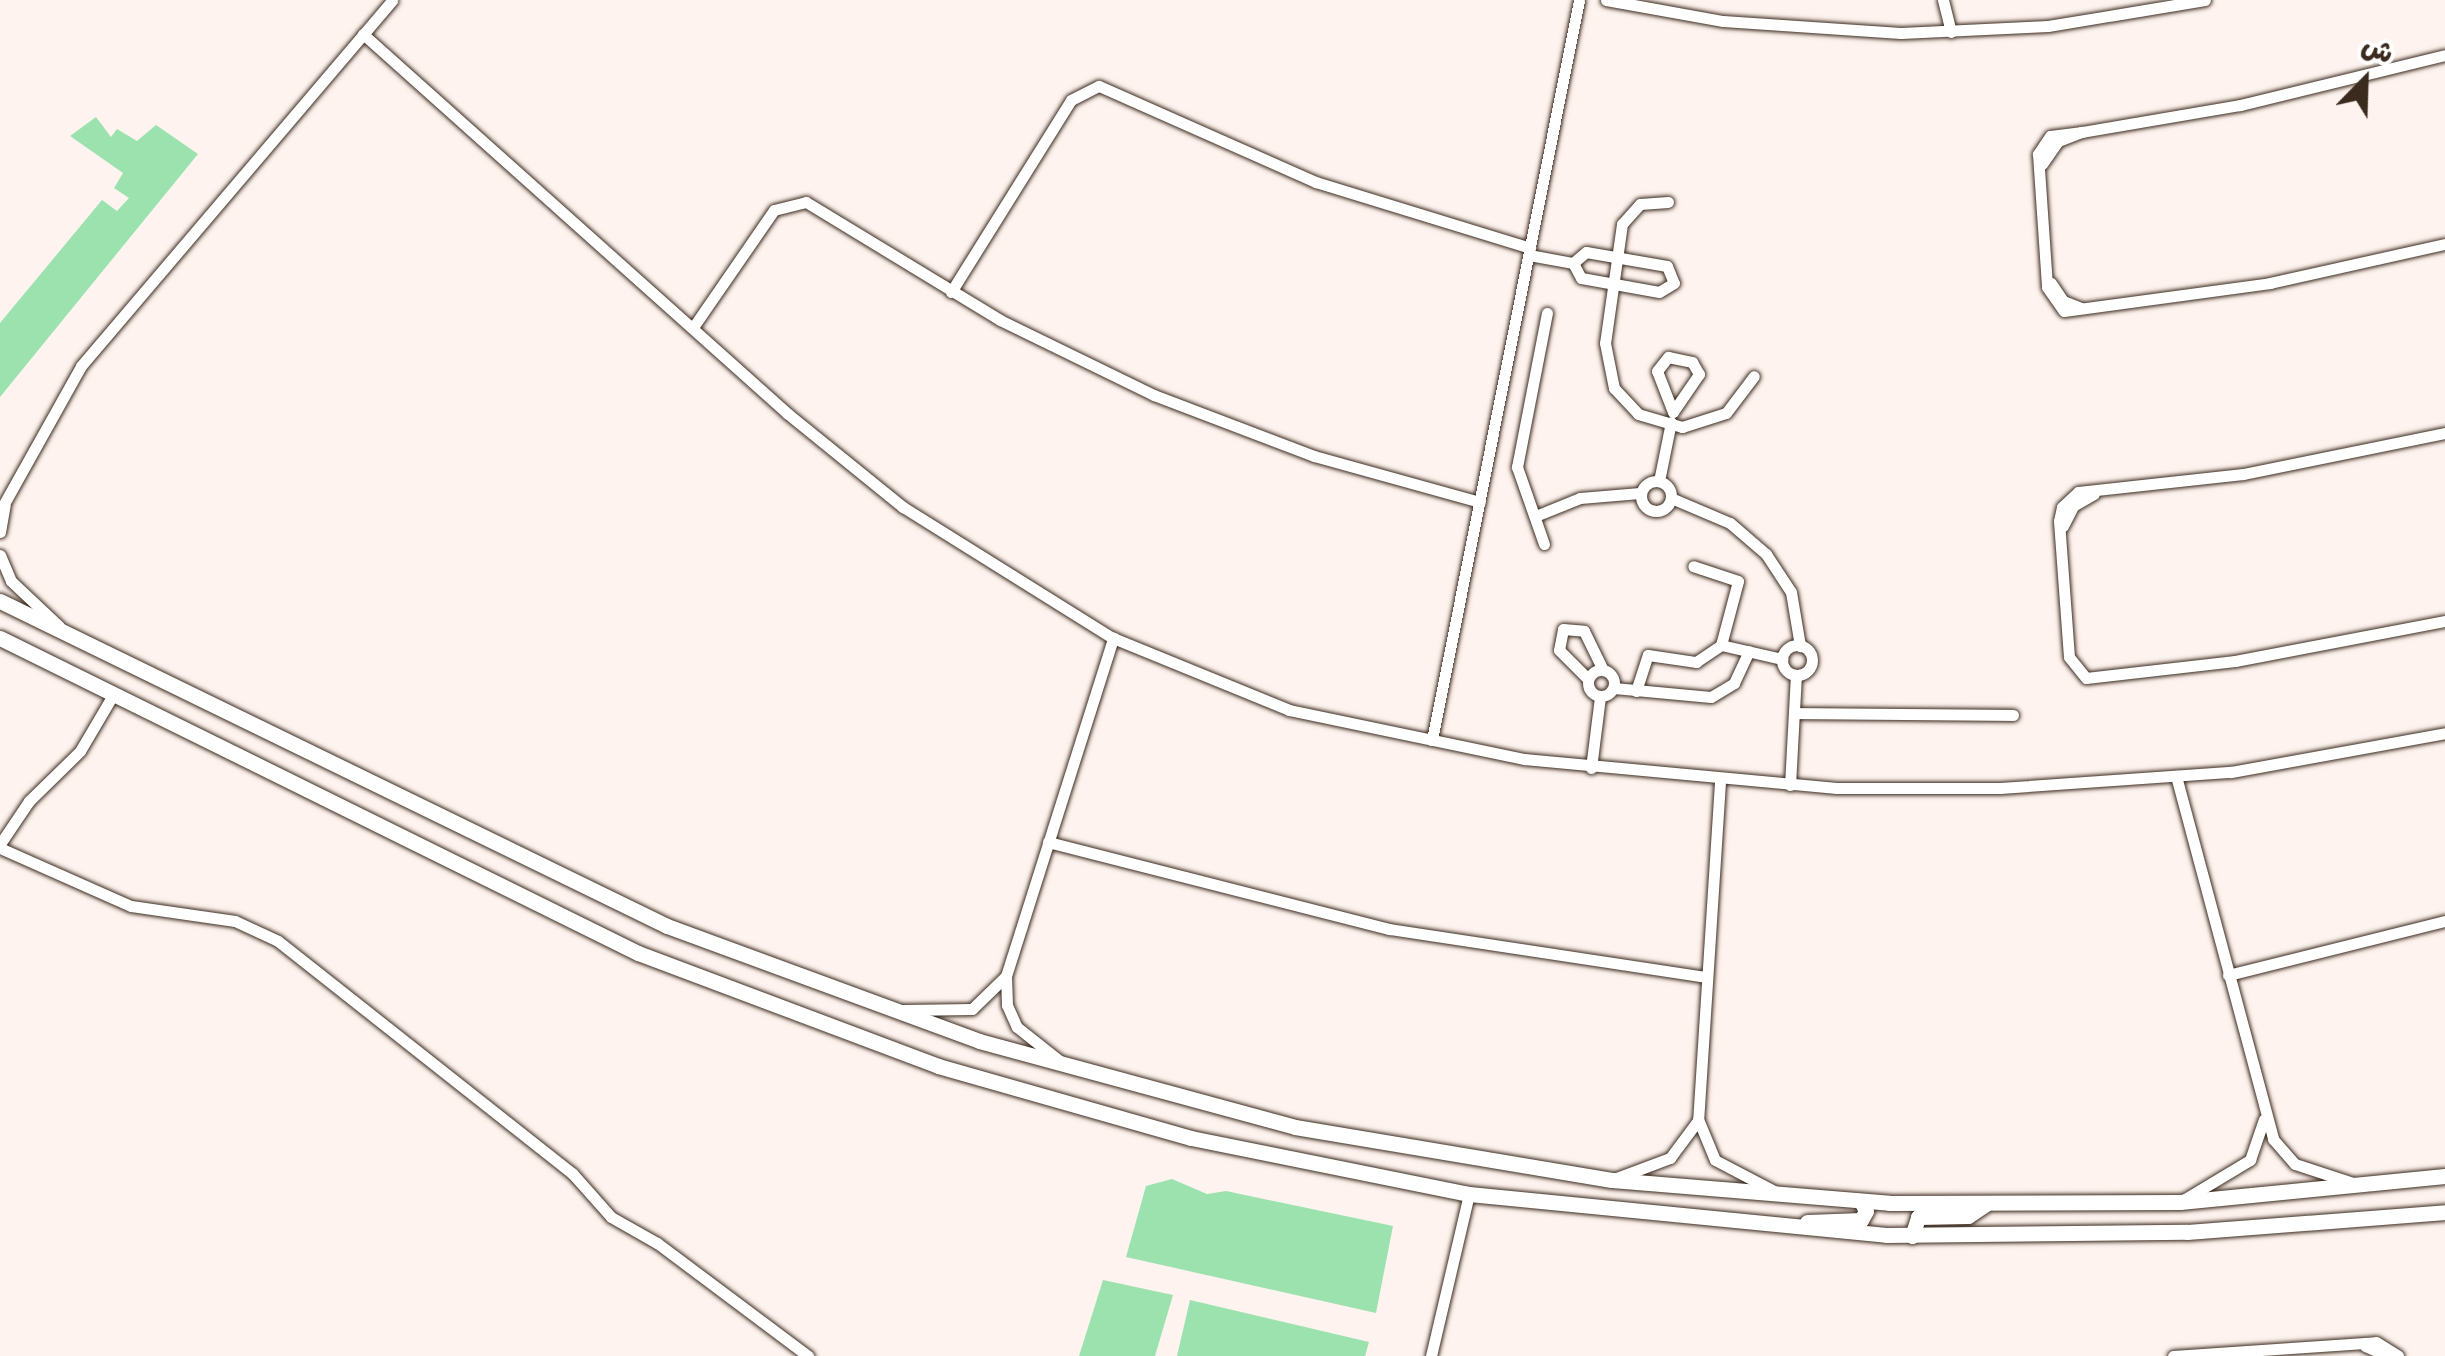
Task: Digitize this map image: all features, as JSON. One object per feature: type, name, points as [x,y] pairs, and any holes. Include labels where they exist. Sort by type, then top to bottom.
[{"type":"street","points":[[0,532],[2,508],[81,366],[392,0]]},
{"type":"street","points":[[1432,740],[1579,0]]},
{"type":"street","points":[[1606,0],[1771,26],[1950,32],[2205,0]]},
{"type":"street","points":[[1943,0],[1950,32]]},
{"type":"street","points":[[364,34],[813,436],[903,507],[1113,638],[1289,710],[1591,768],[1790,785],[1982,788],[2176,776],[2284,764],[2445,733]]},
{"type":"street","points":[[2445,55],[2240,105],[2082,132],[2051,147],[2040,178],[2047,270],[2062,300],[2095,310],[2270,284],[2445,244]]},
{"type":"street","points":[[2418,61],[2445,64]]},
{"type":"street","points":[[951,292],[1071,100],[1099,86],[1316,182],[1574,264],[1581,278],[1662,292],[1675,279],[1667,266],[1586,252],[1574,264]]},
{"type":"street","points":[[694,326],[774,210],[792,201],[813,205],[951,292],[1068,355],[1207,417],[1369,474],[1480,502]]},
{"type":"street","points":[[1668,202],[1647,201],[1629,212],[1617,258],[1604,354],[1609,378],[1628,406],[1670,426],[1705,424],[1726,413],[1754,376]]},
{"type":"street","points":[[1544,544],[1538,515],[1520,483],[1518,459],[1547,313]]},
{"type":"street","points":[[1538,515],[1580,498],[1640,494],[1659,481],[1673,412],[1700,374],[1692,362],[1668,357],[1657,371],[1673,412]]},
{"type":"street","points":[[2445,432],[2243,474],[2102,491],[2066,500],[2061,538],[2068,640],[2080,675],[2116,675],[2284,653],[2445,621]]},
{"type":"street","points":[[1659,481],[1671,498],[1730,523],[1766,554],[1791,592],[1800,646],[1812,660],[1796,675],[1790,785]]},
{"type":"street","points":[[1640,494],[1653,512],[1671,498]]},
{"type":"street","points":[[0,555],[10,581],[68,636]]},
{"type":"street","points":[[1636,691],[1648,655],[1696,662],[1721,644],[1738,581],[1692,566]]},
{"type":"street","points":[[0,601],[602,898],[888,1012],[1067,1069],[1370,1143],[1612,1180],[1862,1201],[2180,1202],[2445,1176]]},
{"type":"street","points":[[1591,768],[1600,697],[1560,650],[1563,629],[1584,630],[1614,688]]},
{"type":"street","points":[[0,638],[554,916],[873,1044],[1191,1138],[1469,1194],[1794,1229],[1912,1236],[2187,1232],[2444,1212]]},
{"type":"street","points":[[1067,1069],[1017,1027],[1006,1005],[1006,976],[1113,638]]},
{"type":"street","points":[[1721,644],[1782,659],[1796,675]]},
{"type":"street","points":[[1782,659],[1786,650],[1800,646]]},
{"type":"street","points":[[1600,697],[1614,688],[1711,697],[1734,683],[1749,651]]},
{"type":"street","points":[[1588,679],[1603,670]]},
{"type":"street","points":[[113,694],[80,750],[20,812],[0,846],[131,906],[234,922],[278,942],[572,1173],[611,1217],[657,1243],[808,1356]]},
{"type":"street","points":[[1794,713],[2013,715]]},
{"type":"street","points":[[2176,776],[2264,1115],[2277,1146],[2296,1164],[2362,1186]]},
{"type":"street","points":[[1720,782],[1698,1118],[1714,1160],[1781,1196]]},
{"type":"street","points":[[1048,842],[1388,929],[1706,976]]},
{"type":"street","points":[[2228,975],[2445,921]]},
{"type":"street","points":[[888,1012],[972,1008],[1006,976]]},
{"type":"street","points":[[2180,1202],[2250,1160],[2264,1115]]},
{"type":"street","points":[[1612,1180],[1670,1158],[1698,1118]]},
{"type":"street","points":[[1431,1356],[1469,1194]]},
{"type":"street","points":[[1794,1229],[1810,1221],[1861,1220],[1866,1211],[1862,1201]]},
{"type":"street","points":[[1912,1236],[1918,1217],[1968,1216],[1986,1204]]},
{"type":"street","points":[[2173,1356],[2376,1342],[2398,1356]]},
{"type":"street","points":[[2356,1345],[2387,1356]]},
{"type":"green space","points":[[96,117],[111,137],[117,129],[137,141],[156,125],[198,154],[0,397],[0,323],[102,200],[117,211],[129,198],[114,188],[123,173],[70,136]]},
{"type":"green space","points":[[1172,1179],[1207,1194],[1226,1191],[1393,1226],[1376,1313],[1126,1257],[1146,1186]]},
{"type":"green space","points":[[1103,1280],[1173,1295],[1155,1356],[1079,1356]]},
{"type":"green space","points":[[1190,1300],[1369,1342],[1365,1356],[1177,1356]]}]
